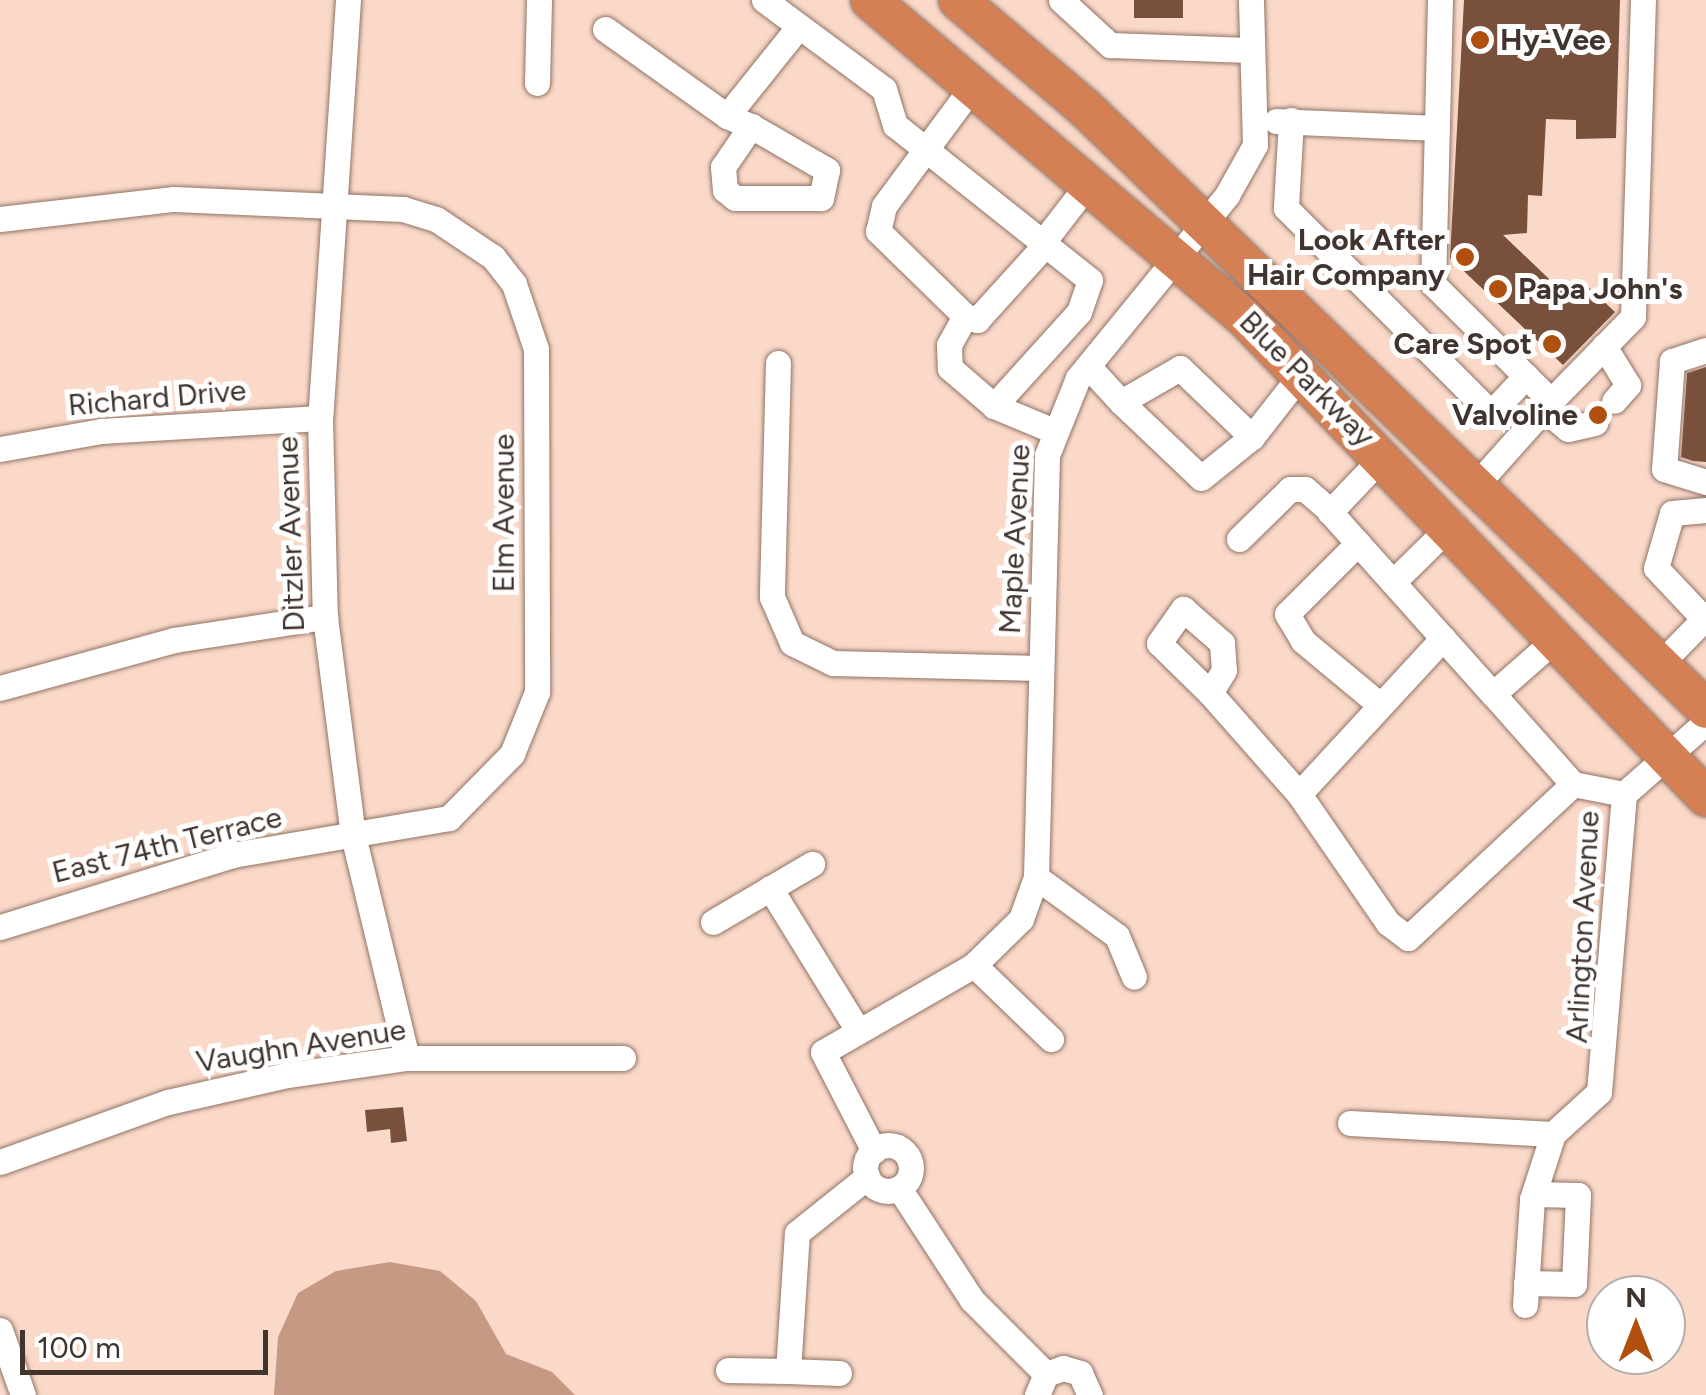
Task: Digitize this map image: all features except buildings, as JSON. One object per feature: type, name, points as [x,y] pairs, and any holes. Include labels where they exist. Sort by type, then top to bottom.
[{"type":"highway","name":"Blue Parkway","points":[[870,0],[1178,254],[1452,524],[1706,797]]},
{"type":"highway","name":"Blue Parkway","points":[[958,0],[1204,221],[1706,709]]},
{"type":"street","name":"Ditzler Avenue","points":[[348,0],[339,210],[320,418],[325,617],[352,835],[408,1058]]},
{"type":"street","points":[[537,84],[539,0]]},
{"type":"street","points":[[764,0],[884,89],[895,125],[1090,280],[1091,294],[994,406]]},
{"type":"street","points":[[1252,0],[1250,50],[1256,125],[1291,120],[1437,128]]},
{"type":"street","points":[[1440,0],[1433,284],[1526,376],[1568,429],[1595,423]]},
{"type":"street","points":[[1476,485],[1633,317],[1643,0]]},
{"type":"street","points":[[1073,5],[1110,44],[1250,50]]},
{"type":"street","points":[[605,29],[739,121],[799,26]]},
{"type":"street","points":[[975,84],[922,148],[920,168],[884,206],[878,231],[965,316],[977,320],[1045,243],[1092,180]]},
{"type":"street","points":[[1291,120],[1286,208],[1491,412],[1526,376]]},
{"type":"street","name":"Maple Avenue","points":[[1036,877],[1040,668],[1054,431],[1088,366],[1246,165],[1256,125]]},
{"type":"street","name":"Elm Avenue","points":[[0,219],[174,199],[339,210],[404,209],[466,235],[514,284],[536,349],[537,692],[528,722],[496,776],[449,818],[352,835]]},
{"type":"street","points":[[965,316],[949,345],[950,368],[994,406],[1054,431]]},
{"type":"street","points":[[1604,346],[1628,386],[1614,401]]},
{"type":"street","points":[[1706,350],[1672,360],[1664,468],[1706,482]]},
{"type":"street","points":[[778,363],[772,598],[788,639],[833,663],[1040,668]]},
{"type":"street","points":[[1088,366],[1201,478],[1252,437],[1302,373]]},
{"type":"street","points":[[1121,402],[1180,368],[1252,437]]},
{"type":"street","name":"Richard Drive","points":[[0,449],[101,431],[320,418]]},
{"type":"street","points":[[1330,511],[1384,455]]},
{"type":"street","points":[[1239,539],[1290,489],[1305,488],[1330,511],[1573,784],[1624,794]]},
{"type":"street","points":[[1660,664],[1705,619],[1656,568],[1672,513],[1706,510]]},
{"type":"street","points":[[1393,582],[1452,524]]},
{"type":"street","points":[[1358,543],[1288,614],[1303,642],[1380,705]]},
{"type":"street","points":[[0,688],[174,640],[325,617]]},
{"type":"street","points":[[1494,694],[1559,636]]},
{"type":"street","points":[[1299,794],[1442,638]]},
{"type":"street","points":[[1210,692],[1299,794],[1388,923],[1408,938],[1573,784]]},
{"type":"street","name":"Arlington Avenue","points":[[1554,1134],[1599,1092],[1608,1066],[1624,794],[1706,722]]},
{"type":"street","name":"East 74th Terrace","points":[[0,927],[233,855],[352,835]]},
{"type":"street","points":[[712,922],[812,864]]},
{"type":"street","points":[[788,1371],[797,1233],[867,1177],[874,1150],[823,1052],[974,965],[1021,919],[1036,877],[1117,936],[1134,977]]},
{"type":"street","points":[[770,888],[857,1029]]},
{"type":"street","points":[[974,965],[1051,1039]]},
{"type":"street","name":"Vaughn Avenue","points":[[0,1162],[168,1102],[408,1058],[623,1058]]},
{"type":"street","points":[[1350,1124],[1554,1134],[1534,1194],[1525,1294],[1574,1284],[1578,1195],[1534,1194]]},
{"type":"street","points":[[867,1177],[884,1190],[899,1188],[911,1170],[907,1156],[888,1145],[874,1150]]},
{"type":"street","points":[[899,1188],[972,1300],[1041,1385],[1072,1369],[1090,1395]]},
{"type":"street","points":[[0,1330],[23,1395]]},
{"type":"street","points":[[728,1370],[839,1373]]},
{"type":"shaded area","points":[[390,1262],[440,1271],[476,1301],[506,1354],[552,1372],[575,1395],[274,1395],[278,1337],[298,1293],[336,1271]]},
{"type":"place","name":"Hy-Vee","points":[[1480,40]]},
{"type":"place","name":"Look After Hair Company","points":[[1465,257]]},
{"type":"place","name":"Papa John's","points":[[1498,289]]},
{"type":"place","name":"Care Spot","points":[[1552,344]]},
{"type":"place","name":"Valvoline","points":[[1598,415]]}]
